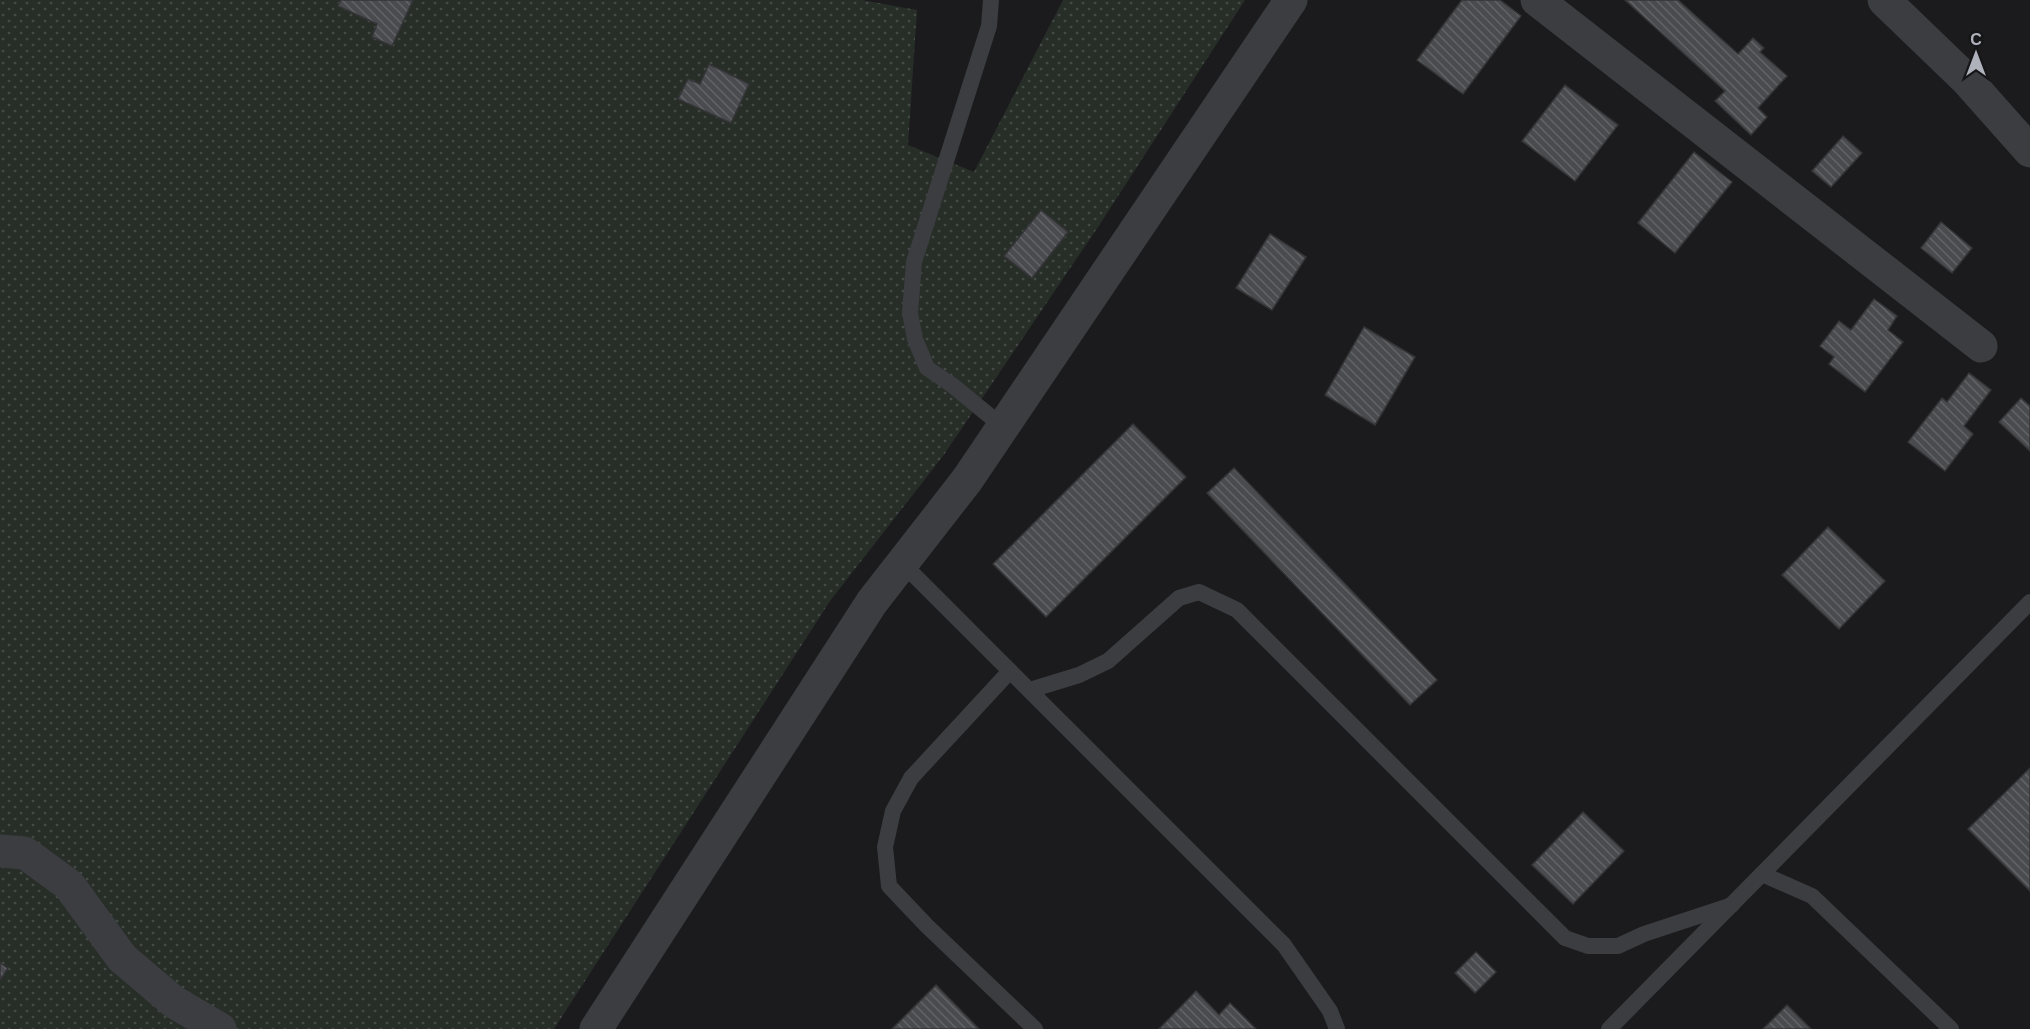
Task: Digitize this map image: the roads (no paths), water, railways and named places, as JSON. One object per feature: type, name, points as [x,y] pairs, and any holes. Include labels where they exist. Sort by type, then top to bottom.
[{"type":"street","points":[[596,1029],[872,602],[967,480],[1291,0]]},
{"type":"street","points":[[1537,0],[1981,346]]},
{"type":"street","points":[[1884,0],[1966,79],[2030,151]]},
{"type":"street","points":[[0,851],[25,853],[69,885],[122,958],[174,1002],[220,1029]]},
{"type":"lane","points":[[991,0],[988,26],[914,262],[910,313],[915,339],[927,368],[952,385],[1002,426]]},
{"type":"lane","points":[[902,562],[1284,945],[1330,1011],[1337,1029]]},
{"type":"lane","points":[[1030,690],[1079,675],[1108,661],[1179,598],[1199,592],[1237,610],[1565,938],[1588,946],[1618,946],[1644,934],[1732,905]]},
{"type":"lane","points":[[1610,1029],[2030,602]]},
{"type":"lane","points":[[1010,671],[911,778],[893,811],[885,847],[889,886],[927,926],[1035,1029]]},
{"type":"lane","points":[[1762,874],[1812,896],[1951,1029]]}]
